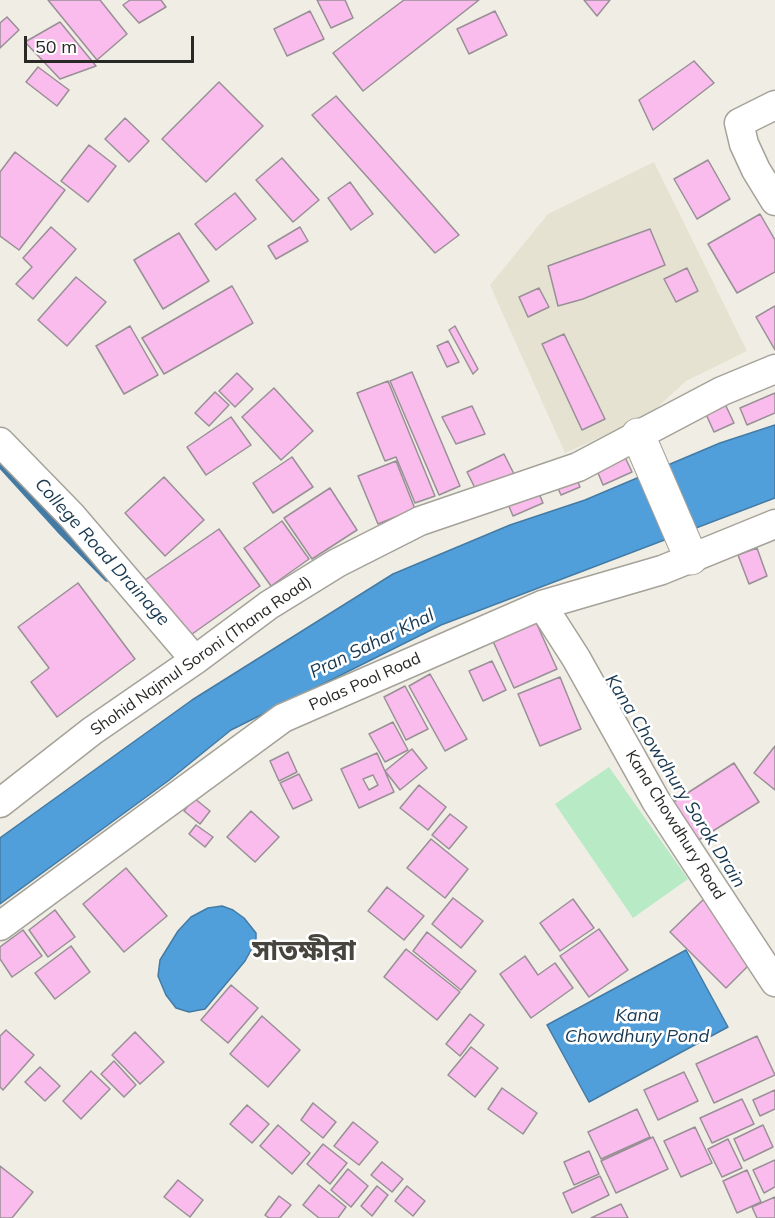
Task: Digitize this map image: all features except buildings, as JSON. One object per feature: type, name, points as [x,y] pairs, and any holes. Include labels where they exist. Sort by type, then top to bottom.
[{"type":"main road","points":[[638,435],[692,558]]},
{"type":"street","points":[[775,105],[739,123],[744,144],[775,201]]},
{"type":"street","name":"Shohid Najmul Soroni (Thana Road)","points":[[0,803],[92,731],[195,660],[269,605],[338,563],[420,521],[578,467],[722,392],[775,369]]},
{"type":"street","points":[[0,442],[72,516],[195,660]]},
{"type":"street","name":"Polas Pool Road","points":[[0,926],[283,717],[542,605],[662,570],[775,524]]},
{"type":"street","name":"Kana Chowdhury Road","points":[[542,605],[576,658],[656,801],[775,982]]},
{"type":"shaded area","points":[[654,162],[747,351],[686,381],[648,416],[565,453],[490,285],[548,214]]},
{"type":"green space","points":[[609,767],[688,879],[633,918],[555,804]]},
{"type":"water","name":"Pran Sahar Khal","points":[[775,425],[775,498],[441,625],[231,730],[168,781],[0,904],[0,838],[192,700],[393,574],[510,525],[585,500],[720,443]]},
{"type":"water","points":[[222,906],[244,918],[256,933],[256,941],[245,961],[205,1009],[189,1012],[176,1008],[166,995],[158,976],[160,960],[178,931],[191,917],[208,908]]},
{"type":"water","name":"Kana Chowdhury Pond","points":[[686,950],[728,1027],[589,1102],[547,1025]]},
{"type":"waterway","name":"College Road Drainage","points":[[0,464],[107,578]]},
{"type":"district","name":"সাতক্ষীরা","points":[[304,952]]},
{"type":"water label","name":"Kana Chowdhury Sorok Drain","points":[[675,781]]}]
